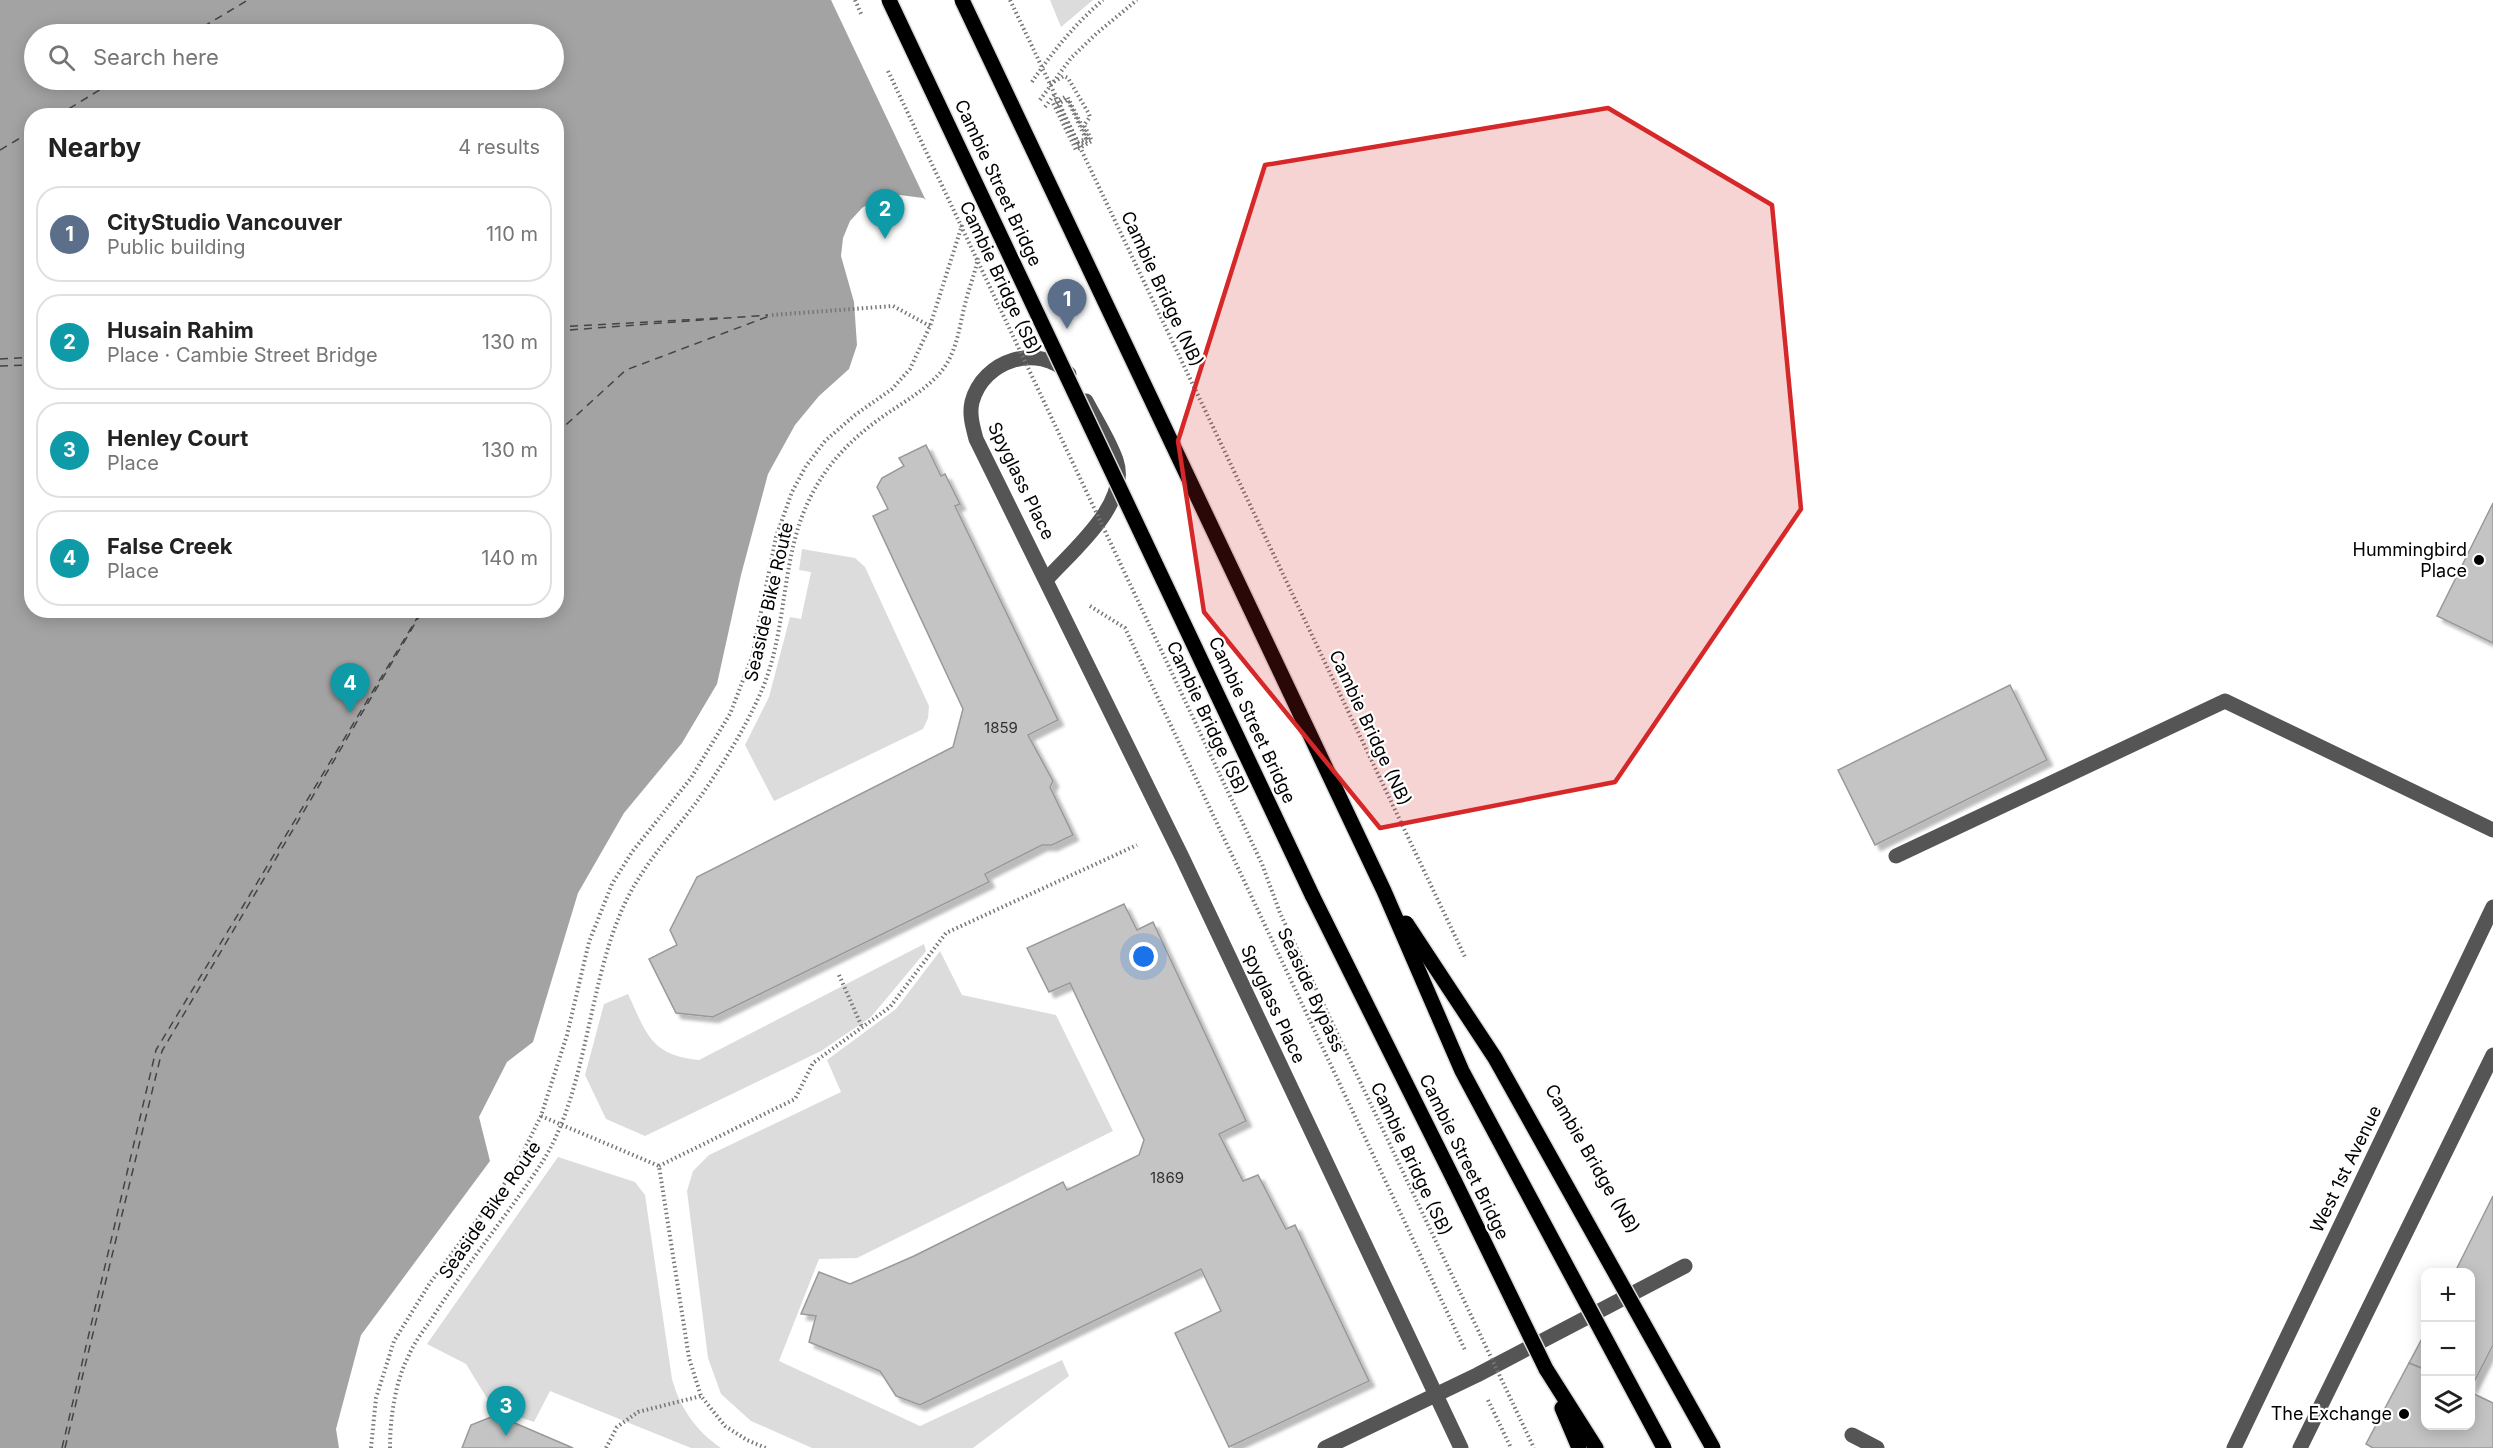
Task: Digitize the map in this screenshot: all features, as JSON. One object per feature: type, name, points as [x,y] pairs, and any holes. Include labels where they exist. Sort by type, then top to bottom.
[{"type":"main road","name":"Cambie Street Bridge","points":[[889,0],[1312,896],[1546,1369],[1596,1448]]},
{"type":"main road","name":"Cambie Street Bridge","points":[[962,0],[1384,891],[1462,1071],[1664,1448]]},
{"type":"main road","points":[[1384,891],[1495,1058],[1713,1448]]},
{"type":"main road","points":[[1546,1369],[1579,1448]]},
{"type":"street","name":"Spyglass Place","points":[[1047,579],[1104,515],[1114,499],[1118,480],[1116,461],[1077,382],[1063,368],[1050,361],[1036,357],[1022,357],[1008,361],[992,371],[979,385],[972,403],[971,421],[976,439],[1182,857],[1461,1448]]},
{"type":"street","points":[[1896,856],[2225,701],[2493,830]]},
{"type":"street","name":"West 1st Avenue","points":[[2234,1448],[2493,907]]},
{"type":"street","points":[[2300,1448],[2493,1055]]},
{"type":"street","points":[[1325,1448],[1477,1376],[1685,1266]]},
{"type":"street","points":[[1852,1435],[1876,1448]]},
{"type":"path","points":[[855,0],[865,21]]},
{"type":"path","name":"Cambie Bridge (NB)","points":[[1010,0],[1469,965]]},
{"type":"path","points":[[1052,54],[1083,17],[1103,0]]},
{"type":"path","points":[[1039,102],[1071,58],[1137,0]]},
{"type":"path","name":"Cambie Bridge (SB)","points":[[885,64],[1262,864],[1285,924],[1534,1448]]},
{"type":"path","points":[[1039,116],[1054,94],[1060,105],[1078,142],[1086,139],[1067,99],[1062,102],[1056,105],[1077,146],[1089,140],[1067,96],[1053,103],[1076,150],[1092,141],[1084,125],[1090,117],[1089,114],[1068,78],[1064,76],[1050,84]]},
{"type":"path","name":"Seaside Bike Route","points":[[390,1448],[395,1397],[408,1356],[473,1257],[543,1161],[561,1125],[604,958],[620,914],[641,872],[696,801],[745,725],[763,689],[774,650],[795,539],[808,501],[829,465],[855,436],[917,393],[941,372],[958,339],[979,253]]},
{"type":"path","points":[[772,315],[893,306],[930,326]]},
{"type":"path","points":[[371,1448],[376,1398],[394,1341],[430,1283],[513,1172],[541,1116],[567,1035],[589,942],[612,884],[632,852],[691,778],[730,714],[752,657],[777,537],[792,492],[806,466],[825,441],[855,415],[892,389],[910,369]]},
{"type":"path","name":"Seaside Bypass","points":[[1047,579],[1125,628],[1511,1448]]},
{"type":"path","points":[[541,1116],[659,1166],[795,1098],[813,1063],[890,1007],[946,933],[1137,845]]},
{"type":"path","points":[[839,975],[862,1027]]},
{"type":"path","points":[[659,1166],[689,1358],[701,1396],[725,1426],[747,1440],[766,1448]]},
{"type":"path","points":[[606,1448],[617,1427],[638,1412],[701,1396]]},
{"type":"highlighted area","points":[[1608,108],[1772,205],[1801,509],[1615,782],[1380,828],[1204,612],[1178,441],[1265,165]]},
{"type":"shaded area","points":[[0,0],[1009,0],[942,210],[923,198],[900,195],[878,198],[862,208],[850,221],[843,238],[841,256],[854,302],[857,345],[849,369],[819,396],[795,425],[768,474],[741,575],[717,684],[682,743],[624,813],[578,893],[533,1042],[507,1062],[479,1117],[490,1161],[361,1335],[336,1429],[339,1448],[0,1448]]},
{"type":"shaded area","points":[[1050,0],[1093,0],[1061,27]]},
{"type":"shaded area","points":[[802,549],[855,558],[865,567],[929,706],[928,718],[923,729],[774,801],[745,745],[769,697],[790,617],[801,619],[811,572],[799,570]]},
{"type":"shaded area","points":[[924,944],[926,951],[871,1017],[821,1051],[645,1136],[606,1119],[585,1075],[604,1004],[628,994],[652,1040],[670,1053],[699,1060]]},
{"type":"shaded area","points":[[940,951],[962,995],[1056,1015],[1113,1131],[857,1258],[819,1259],[779,1361],[920,1426],[1062,1360],[1069,1376],[973,1448],[812,1448],[751,1421],[721,1394],[708,1358],[687,1191],[693,1171],[709,1155],[841,1092],[827,1060],[896,1009]]},
{"type":"shaded area","points":[[558,1157],[635,1182],[645,1195],[675,1390],[690,1418],[721,1448],[691,1448],[550,1391],[534,1422],[493,1408],[466,1364],[427,1344]]},
{"type":"pier","points":[[831,0],[1012,0],[944,212],[928,205]]},
{"type":"building","points":[[926,445],[941,476],[945,474],[960,504],[955,506],[1058,720],[1028,735],[1053,781],[1050,787],[1073,835],[1052,845],[1042,845],[985,874],[989,882],[713,1017],[676,1013],[649,959],[677,945],[670,930],[697,877],[953,747],[963,709],[873,516],[888,509],[877,487],[882,478],[904,466],[899,458]]},
{"type":"building","name":"Hummingbird Place","points":[[2493,503],[2493,643],[2437,616]]},
{"type":"building","points":[[2010,685],[2047,760],[1875,845],[1838,770]]},
{"type":"building","points":[[1124,904],[1137,930],[1153,922],[1246,1121],[1219,1134],[1243,1181],[1258,1175],[1286,1229],[1295,1225],[1369,1381],[1229,1447],[1175,1333],[1221,1311],[1201,1269],[920,1405],[896,1396],[880,1371],[809,1342],[816,1316],[801,1314],[819,1272],[850,1284],[914,1256],[1063,1182],[1067,1190],[1139,1155],[1144,1140],[1070,983],[1049,992],[1027,948]]},
{"type":"building","points":[[2493,1196],[2493,1345],[2475,1380],[2475,1268],[2457,1268]]},
{"type":"building","points":[[2421,1340],[2421,1368],[2409,1363]]},
{"type":"building","name":"The Exchange","points":[[2409,1363],[2421,1368],[2421,1430],[2475,1430],[2475,1394],[2493,1403],[2493,1448],[2373,1448],[2366,1444]]},
{"type":"building","points":[[496,1415],[573,1448],[462,1448],[471,1425]]},
{"type":"ferry route","points":[[208,24],[248,0]]},
{"type":"ferry route","points":[[70,108],[100,90]]},
{"type":"ferry route","points":[[0,150],[24,136]]},
{"type":"ferry route","points":[[564,330],[768,315]]},
{"type":"ferry route","points":[[564,427],[626,370],[772,315]]},
{"type":"ferry route","points":[[564,327],[720,318]]},
{"type":"ferry route","points":[[0,359],[24,358]]},
{"type":"ferry route","points":[[0,366],[24,365]]},
{"type":"ferry route","points":[[62,1448],[156,1050],[417,618]]},
{"type":"ferry route","points":[[65,1448],[162,1051],[418,618]]},
{"type":"place","name":"Husain Rahim","points":[[885,239]]},
{"type":"place","name":"CityStudio Vancouver","points":[[1067,329]]},
{"type":"place","name":"Hummingbird Place","points":[[2479,560]]},
{"type":"place","name":"False Creek","points":[[350,713]]},
{"type":"place","name":"The Exchange","points":[[2404,1414]]},
{"type":"place","name":"Henley Court","points":[[506,1436]]}]
